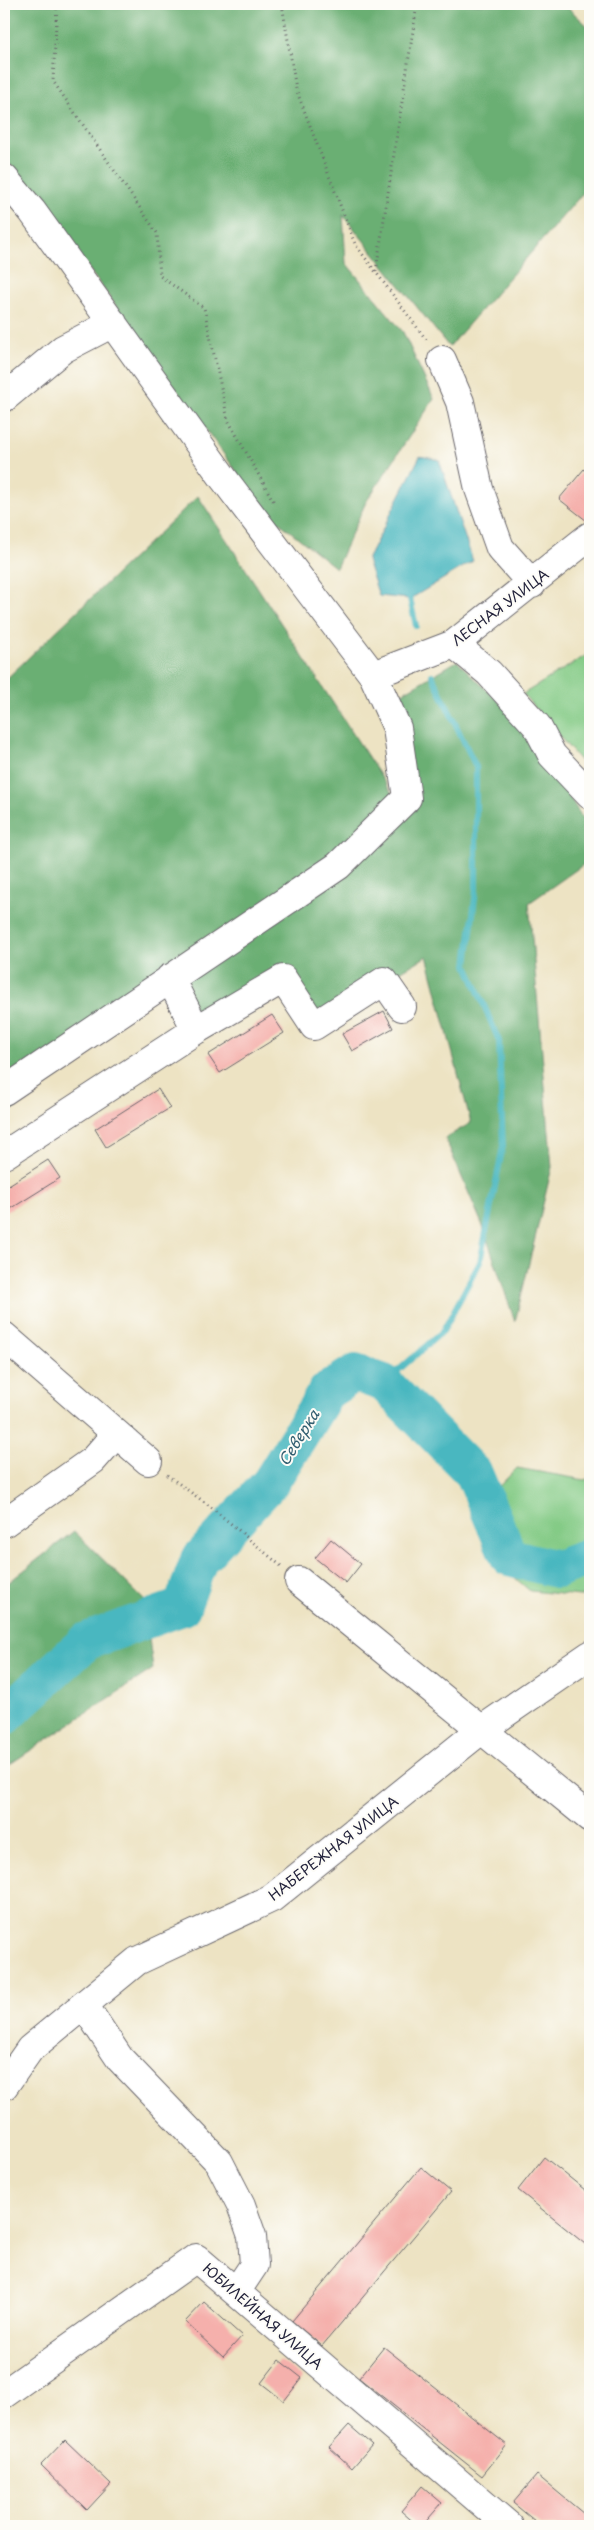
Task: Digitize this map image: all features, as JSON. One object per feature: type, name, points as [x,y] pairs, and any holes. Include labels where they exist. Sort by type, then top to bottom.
[{"type":"street","points":[[4,178],[32,211],[224,479],[373,675],[397,728],[407,798],[338,866],[4,1091]]},
{"type":"street","points":[[4,398],[63,349],[113,323]]},
{"type":"street","points":[[442,360],[460,402],[479,489],[500,548],[532,584]]},
{"type":"street","name":"ЛЕСНАЯ УЛИЦА","points":[[373,675],[454,644],[532,584],[590,536]]},
{"type":"street","points":[[454,644],[489,673],[538,726],[552,755],[590,795]]},
{"type":"street","points":[[170,978],[196,1030]]},
{"type":"street","points":[[4,1155],[196,1030],[282,979],[314,1026],[384,981],[402,1007]]},
{"type":"street","points":[[4,1336],[148,1461]]},
{"type":"street","points":[[4,1523],[93,1460],[116,1434]]},
{"type":"street","points":[[299,1581],[590,1818]]},
{"type":"street","name":"НАБЕРЕЖНАЯ УЛИЦА","points":[[4,2086],[30,2050],[137,1961],[272,1898],[481,1730],[590,1655]]},
{"type":"street","points":[[84,2005],[120,2059],[219,2162],[241,2206],[252,2236],[254,2264],[236,2292]]},
{"type":"street","name":"ЮБИЛЕЙНАЯ УЛИЦА","points":[[4,2394],[196,2258],[509,2526]]},
{"type":"path","points":[[57,4],[53,81],[157,234],[160,276],[204,308],[228,420],[276,505]]},
{"type":"path","points":[[282,4],[296,88],[355,244],[442,360]]},
{"type":"path","points":[[376,272],[416,11],[420,4]]},
{"type":"path","points":[[148,1461],[211,1508],[299,1581]]},
{"type":"green space","points":[[4,4],[564,4],[590,28],[590,185],[449,347],[343,215],[346,263],[403,332],[434,399],[366,502],[336,568],[266,512],[23,179],[4,158]]},
{"type":"green space","points":[[198,496],[393,795],[416,811],[397,696],[457,661],[532,734],[590,831],[590,860],[529,903],[552,1167],[515,1322],[482,1224],[445,1138],[471,1123],[427,956],[317,1021],[284,973],[201,1023],[178,971],[4,1117],[4,681]]},
{"type":"green space","points":[[590,653],[590,772],[523,694]]},
{"type":"green space","points":[[517,1468],[585,1480],[590,1477],[590,1597],[530,1591],[491,1557],[473,1513]]},
{"type":"green space","points":[[74,1531],[144,1600],[153,1669],[4,1768],[4,1586]]},
{"type":"water","points":[[420,456],[439,460],[473,561],[410,599],[379,596],[367,560]]},
{"type":"building","points":[[584,469],[590,474],[590,518],[587,521],[559,499]]},
{"type":"building","points":[[384,1011],[393,1028],[352,1051],[342,1034]]},
{"type":"building","points":[[272,1015],[284,1033],[220,1073],[208,1055]]},
{"type":"building","points":[[158,1089],[170,1108],[106,1147],[95,1129]]},
{"type":"building","points":[[48,1160],[60,1178],[4,1213],[4,1188]]},
{"type":"building","points":[[331,1539],[361,1564],[346,1583],[315,1558]]},
{"type":"building","points":[[544,2157],[590,2194],[590,2248],[518,2190]]},
{"type":"building","points":[[421,2167],[451,2192],[322,2346],[292,2321]]},
{"type":"building","points":[[204,2302],[242,2336],[223,2357],[185,2322]]},
{"type":"building","points":[[384,2347],[507,2445],[482,2476],[359,2378]]},
{"type":"building","points":[[279,2360],[302,2378],[284,2401],[261,2383]]},
{"type":"building","points":[[349,2425],[372,2445],[352,2468],[329,2447]]},
{"type":"building","points":[[65,2440],[111,2484],[87,2510],[41,2465]]},
{"type":"building","points":[[537,2475],[590,2519],[590,2526],[541,2526],[513,2503]]},
{"type":"building","points":[[422,2486],[442,2503],[422,2526],[418,2526],[401,2511]]},
{"type":"waterway","points":[[410,599],[416,626]]},
{"type":"waterway","points":[[384,1383],[443,1331],[480,1262],[503,1146],[499,1041],[467,965],[476,889],[476,767],[432,675]]},
{"type":"waterway","name":"Северка","points":[[4,1717],[87,1641],[182,1607],[199,1560],[270,1483],[327,1391],[355,1373],[384,1383],[474,1474],[509,1557],[557,1569],[590,1557]]}]
